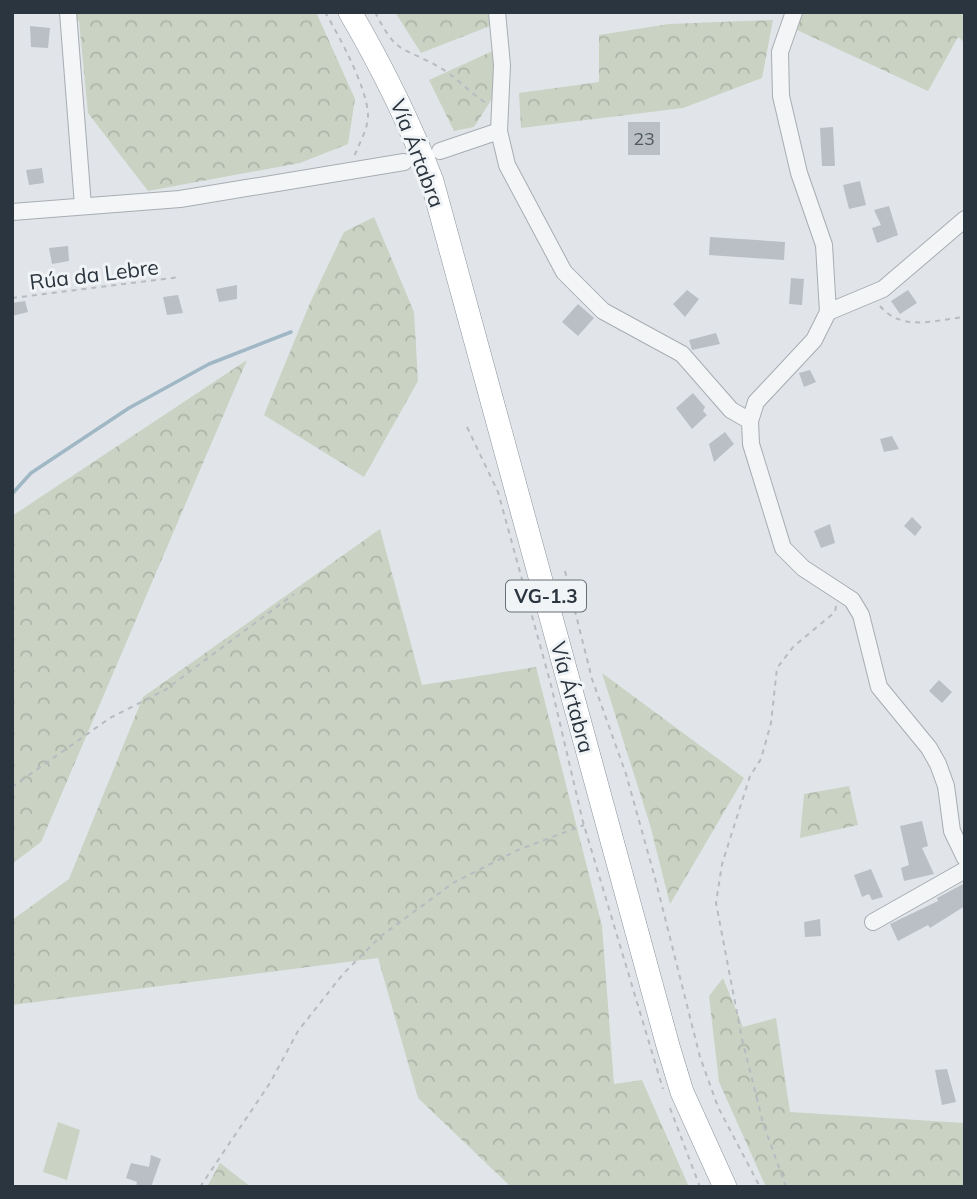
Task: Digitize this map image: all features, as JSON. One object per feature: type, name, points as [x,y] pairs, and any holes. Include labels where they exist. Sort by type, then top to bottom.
[{"type":"highway","name":"Vía Ártabra","points":[[350,12],[378,58],[411,125],[432,181],[667,1046],[682,1092],[725,1187]]},
{"type":"street","points":[[68,12],[83,206]]},
{"type":"street","points":[[497,12],[502,65],[499,131],[510,176],[573,283],[603,311],[682,354],[731,410],[750,421]]},
{"type":"street","points":[[794,12],[780,52],[781,96],[795,160],[824,245],[828,312],[814,340],[762,394],[750,421],[751,444],[783,548],[803,568],[841,590],[861,615],[879,687],[929,748],[938,764],[946,786],[952,831],[965,858]]},
{"type":"street","points":[[440,152],[499,131]]},
{"type":"street","points":[[12,212],[180,199],[404,162]]},
{"type":"street","points":[[828,312],[870,295],[897,279],[965,219]]},
{"type":"street","points":[[873,922],[965,870]]},
{"type":"path","points":[[325,12],[345,45],[368,113],[352,170]]},
{"type":"path","points":[[375,12],[387,36],[404,53],[440,67],[501,112]]},
{"type":"path","name":"Rúa da Lebre","points":[[12,298],[180,278]]},
{"type":"path","points":[[870,295],[889,317],[898,321],[911,323],[965,317]]},
{"type":"path","points":[[467,427],[498,492],[551,685],[584,825],[664,1092]]},
{"type":"path","points":[[565,571],[592,679],[626,774],[700,1057],[718,1107],[760,1187]]},
{"type":"path","points":[[786,1187],[763,1123],[716,903],[722,864],[750,776],[761,759],[771,723],[776,668],[793,647],[835,612],[841,590]]},
{"type":"path","points":[[12,787],[110,719],[165,690],[294,594]]},
{"type":"path","points":[[200,1187],[270,1083],[298,1031],[343,974],[381,936],[453,883],[517,850],[584,825]]},
{"type":"path","points":[[668,1103],[700,1187]]},
{"type":"green space","points":[[57,12],[316,12],[355,99],[348,144],[300,163],[148,191],[88,113],[79,21]]},
{"type":"green space","points":[[395,12],[488,12],[490,26],[421,53]]},
{"type":"green space","points":[[802,12],[965,12],[965,43],[958,37],[928,91],[797,30]]},
{"type":"green space","points":[[773,20],[762,78],[683,108],[521,128],[519,93],[599,82],[599,35],[669,24]]},
{"type":"green space","points":[[497,49],[495,94],[474,127],[454,131],[429,80]]},
{"type":"green space","points":[[374,217],[414,312],[418,381],[364,477],[264,415],[310,303],[344,232]]},
{"type":"green space","points":[[247,360],[41,842],[12,864],[12,516]]},
{"type":"green space","points":[[380,529],[422,685],[536,667],[602,926],[614,1084],[642,1080],[689,1187],[511,1187],[418,1098],[378,958],[12,1005],[12,920],[69,879],[143,697]]},
{"type":"green space","points":[[602,673],[744,778],[670,904],[650,825]]},
{"type":"green space","points":[[849,786],[858,825],[800,838],[804,794]]},
{"type":"green space","points":[[723,978],[743,1027],[776,1018],[790,1112],[965,1123],[965,1187],[766,1187],[719,1082],[709,996]]},
{"type":"green space","points":[[58,1122],[80,1130],[67,1180],[43,1172]]},
{"type":"green space","points":[[220,1163],[251,1187],[207,1187]]},
{"type":"building","points":[[30,26],[50,28],[48,48],[31,47]]},
{"type":"building","points":[[628,122],[660,122],[660,155],[628,155]]},
{"type":"building","points":[[833,127],[835,166],[822,166],[820,128]]},
{"type":"building","points":[[42,168],[44,183],[29,185],[26,170]]},
{"type":"building","points":[[860,181],[866,205],[849,209],[843,185]]},
{"type":"building","points":[[889,206],[898,235],[877,243],[872,228],[881,225],[874,210]]},
{"type":"building","points":[[710,237],[785,242],[784,260],[709,255]]},
{"type":"building","points":[[68,246],[69,261],[52,264],[49,248]]},
{"type":"building","points":[[791,278],[804,279],[802,305],[789,304]]},
{"type":"building","points":[[237,285],[237,299],[219,302],[216,289]]},
{"type":"building","points":[[687,290],[699,299],[685,317],[673,304]]},
{"type":"building","points":[[908,290],[917,303],[900,314],[891,301]]},
{"type":"building","points":[[178,295],[183,313],[167,315],[163,297]]},
{"type":"building","points":[[25,301],[28,312],[12,316],[12,303]]},
{"type":"building","points":[[578,304],[594,318],[578,336],[562,322]]},
{"type":"building","points":[[716,333],[720,344],[692,350],[689,340]]},
{"type":"building","points":[[810,370],[816,382],[804,387],[799,373]]},
{"type":"building","points":[[693,393],[705,407],[703,411],[707,415],[692,429],[676,408]]},
{"type":"building","points":[[725,432],[734,444],[714,462],[709,444]]},
{"type":"building","points":[[892,436],[899,449],[884,452],[880,439]]},
{"type":"building","points":[[912,517],[922,527],[915,536],[904,526]]},
{"type":"building","points":[[830,524],[835,543],[821,548],[814,531]]},
{"type":"building","points":[[939,680],[952,692],[942,703],[929,691]]},
{"type":"building","points":[[922,821],[928,846],[922,848],[934,874],[904,881],[901,868],[909,865],[900,826]]},
{"type":"building","points":[[871,869],[883,897],[872,900],[869,894],[862,897],[854,875]]},
{"type":"building","points":[[965,883],[965,906],[930,928],[928,925],[898,941],[890,924],[938,901],[937,898]]},
{"type":"building","points":[[820,919],[821,936],[805,937],[804,922]]},
{"type":"building","points":[[947,1069],[956,1102],[942,1105],[935,1070]]},
{"type":"building","points":[[151,1155],[161,1159],[151,1187],[136,1187],[137,1182],[126,1178],[131,1163],[149,1167]]},
{"type":"waterway","points":[[12,494],[31,473],[129,408],[209,364],[291,332]]}]
